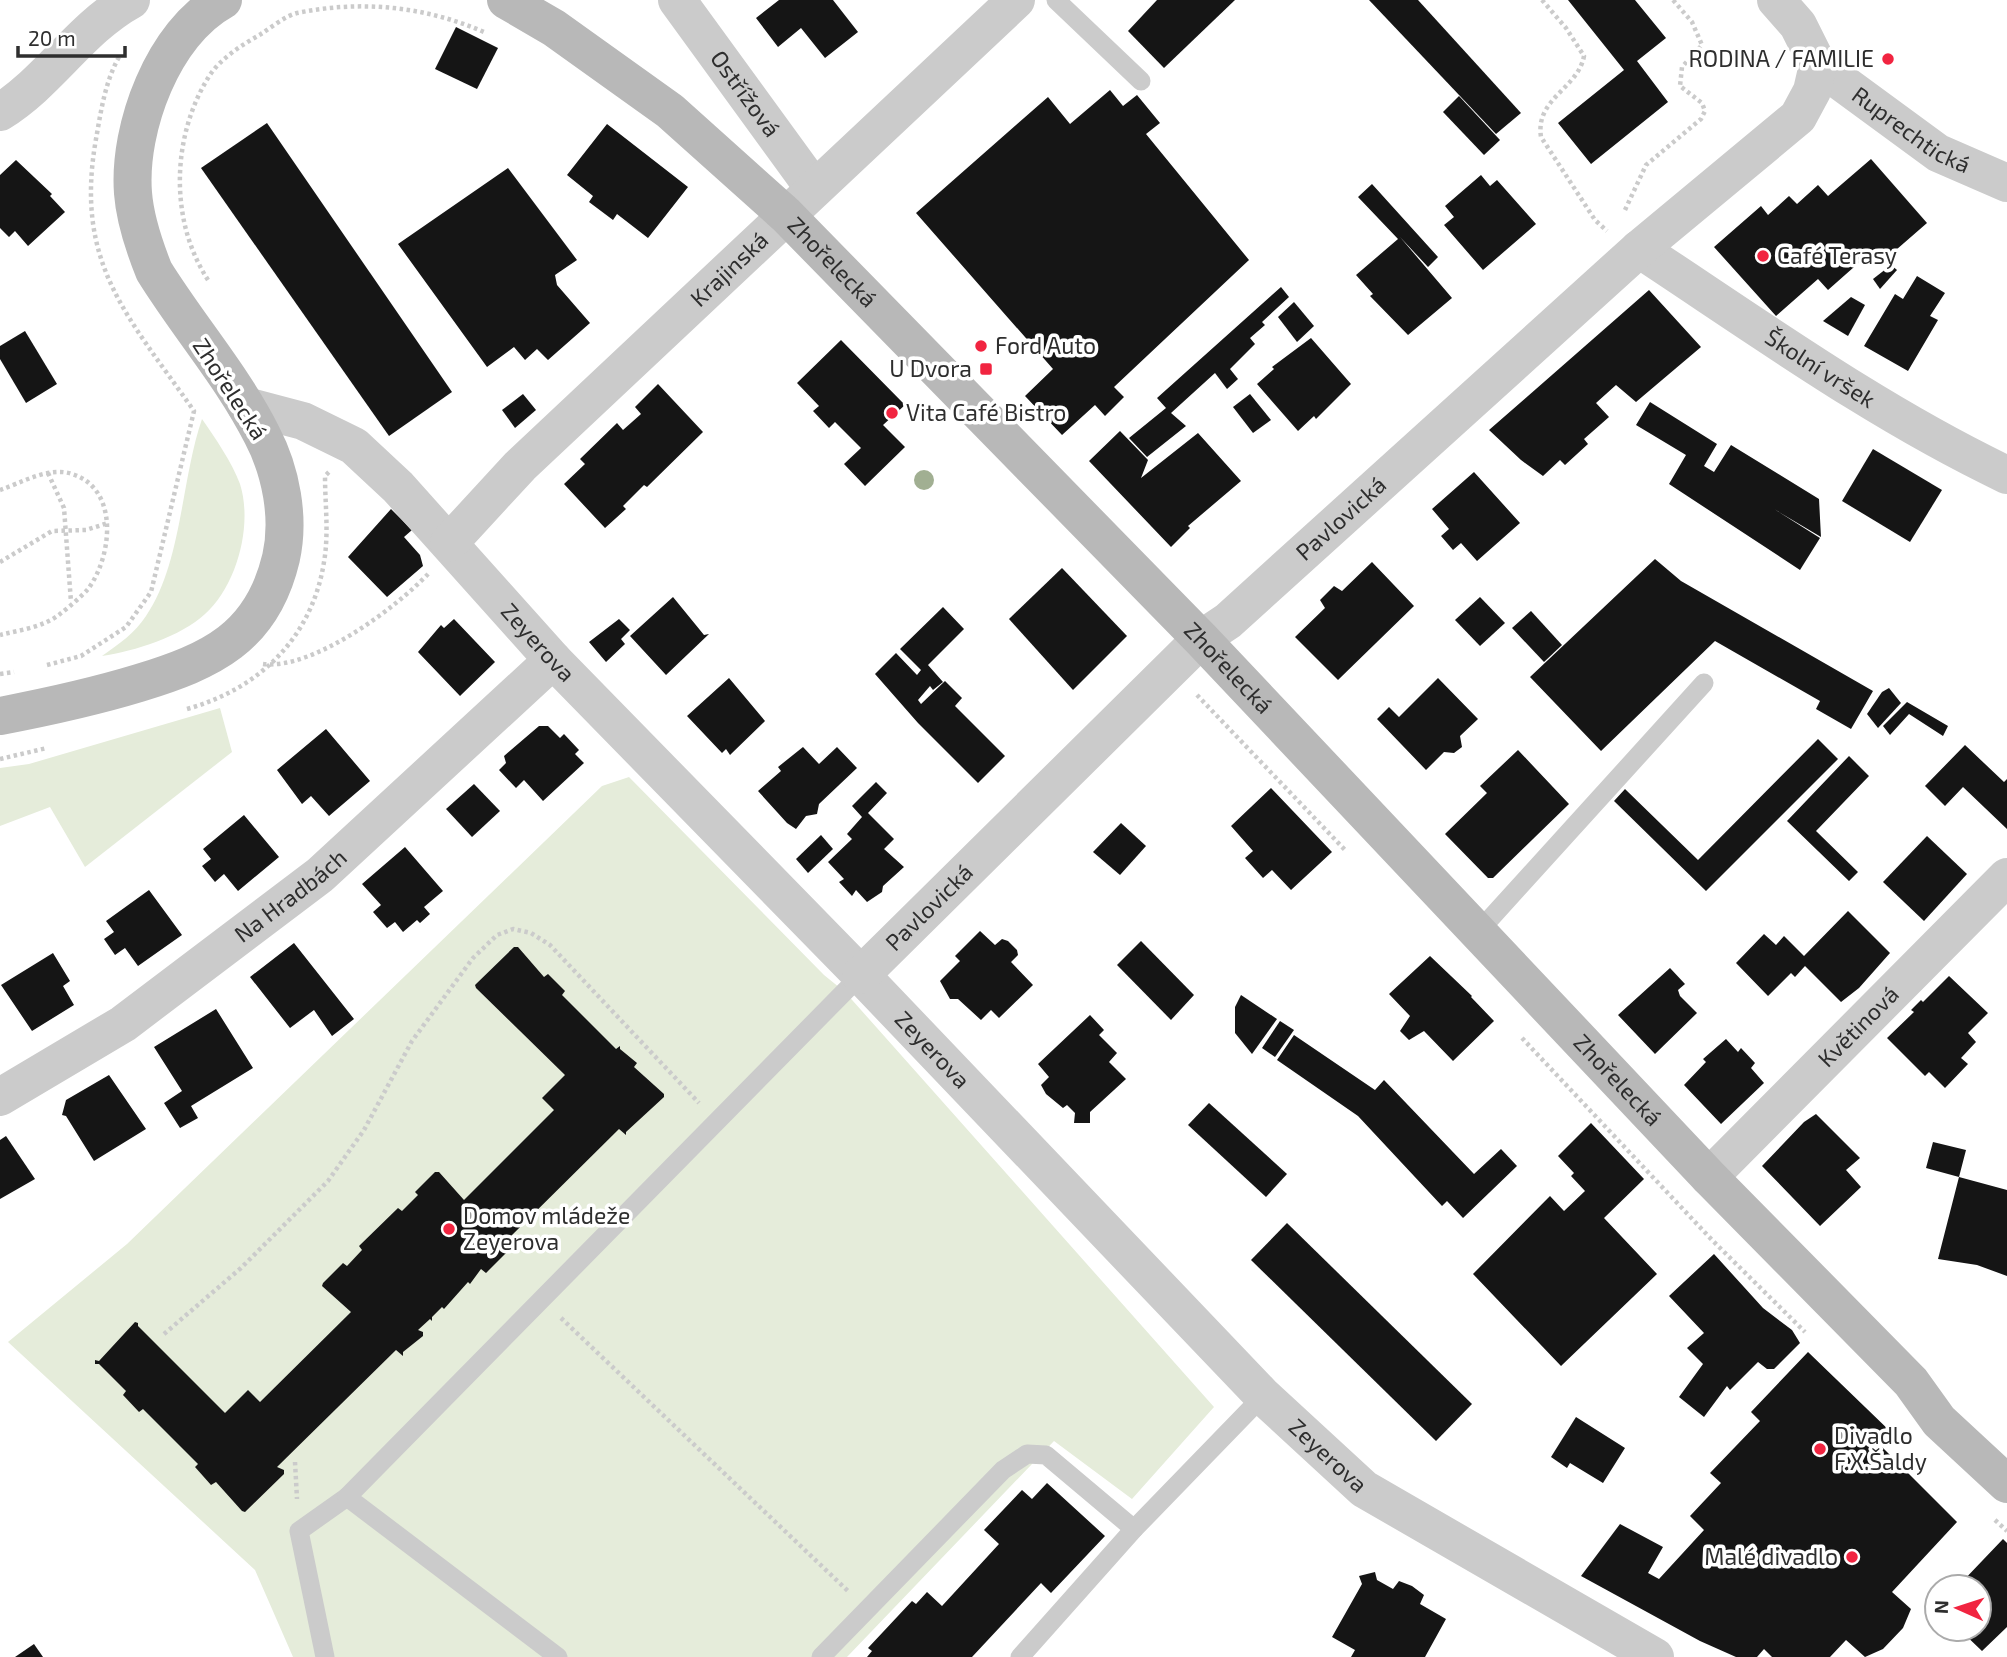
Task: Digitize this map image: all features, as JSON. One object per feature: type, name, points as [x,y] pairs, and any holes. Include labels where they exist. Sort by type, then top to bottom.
[{"type":"main road","name":"Zhořelecká","points":[[506,0],[554,28],[670,111],[786,215],[1201,639],[1709,1177],[1911,1382],[1939,1421],[2007,1484]]},
{"type":"main road","name":"Zhořelecká","points":[[0,716],[87,699],[190,668],[210,657],[246,629],[262,609],[275,582],[283,550],[285,521],[274,461],[246,406],[154,271],[144,246],[133,193],[137,142],[156,79],[186,32],[217,1]]},
{"type":"main road","name":"Zhořelecká","points":[[1911,1382],[2007,1448]]},
{"type":"street","name":"Ostřížová","points":[[677,0],[813,187]]},
{"type":"street","name":"Krajinská","points":[[449,544],[520,466],[813,187],[1016,0]]},
{"type":"street","name":"Ruprechtická","points":[[1776,0],[1798,25],[1818,65],[1938,153],[2007,183]]},
{"type":"street","points":[[0,112],[19,100],[121,6]]},
{"type":"street","name":"Pavlovická","points":[[860,975],[1201,639],[1228,621],[1635,254],[1798,117],[1812,91],[1818,65]]},
{"type":"street","name":"Školní vršek","points":[[1635,254],[1848,386],[1966,455],[2007,475]]},
{"type":"street","name":"Zeyerova","points":[[246,406],[303,421],[354,446],[398,487],[553,660],[860,975],[1263,1396],[1364,1489],[1655,1657]]},
{"type":"street","name":"Na Hradbách","points":[[0,1097],[123,1024],[320,875],[553,660]]},
{"type":"street","name":"Květinová","points":[[1709,1177],[2007,877]]},
{"type":"lane","points":[[1056,0],[1141,81]]},
{"type":"lane","points":[[1479,931],[1704,683]]},
{"type":"lane","points":[[325,1657],[299,1531],[347,1497],[860,975]]},
{"type":"lane","points":[[1020,1657],[1134,1529],[1263,1396]]},
{"type":"lane","points":[[821,1657],[1003,1470],[1027,1454],[1046,1455],[1134,1529]]},
{"type":"lane","points":[[347,1497],[558,1657]]},
{"type":"path","points":[[1542,0],[1566,28],[1584,56],[1582,69],[1547,105],[1539,123],[1541,137],[1595,220],[1635,254]]},
{"type":"path","points":[[1624,212],[1646,165],[1701,119],[1705,111],[1702,103],[1681,86],[1682,67],[1702,45],[1692,22],[1672,0]]},
{"type":"path","points":[[213,287],[187,232],[179,176],[184,127],[209,75],[239,46],[294,13],[342,3],[403,6],[449,16],[492,35]]},
{"type":"path","points":[[45,666],[81,656],[126,627],[151,592],[194,411],[115,294],[96,249],[90,215],[89,179],[111,71],[131,37],[130,27],[126,22],[119,22],[121,6]]},
{"type":"path","points":[[0,490],[48,473],[72,473],[85,482],[106,510],[108,523],[105,549],[98,571],[87,590],[59,615],[40,624],[0,635]]},
{"type":"path","points":[[48,473],[64,508],[71,603]]},
{"type":"path","points":[[0,562],[52,531],[86,530],[108,523]]},
{"type":"path","points":[[210,657],[273,665],[350,637],[408,595],[433,569],[449,544]]},
{"type":"path","points":[[0,674],[22,671]]},
{"type":"path","points":[[164,1334],[241,1268],[328,1181],[364,1130],[419,1031],[473,958],[497,935],[513,929],[531,933],[550,945],[717,1121]]},
{"type":"path","points":[[541,1298],[867,1609]]},
{"type":"green space","points":[[202,419],[233,467],[244,500],[243,536],[234,571],[216,602],[183,630],[128,651],[102,656],[137,628],[158,595],[174,546],[189,468]]},
{"type":"green space","points":[[220,708],[232,752],[85,867],[50,807],[0,826],[0,768],[29,764]]},
{"type":"green space","points":[[629,777],[824,975],[845,992],[1214,1407],[1132,1499],[1054,1441],[847,1657],[293,1657],[255,1570],[8,1342],[127,1244],[602,786]]},
{"type":"building","points":[[779,0],[833,0],[858,32],[825,58],[801,28],[778,47],[756,18]]},
{"type":"building","points":[[1157,0],[1235,0],[1164,68],[1128,31]]},
{"type":"building","points":[[1369,0],[1418,0],[1521,113],[1496,134]]},
{"type":"building","points":[[1568,0],[1635,0],[1666,38],[1637,61],[1668,102],[1591,164],[1558,123],[1624,70]]},
{"type":"building","points":[[456,27],[498,48],[477,89],[435,69]]},
{"type":"building","points":[[1110,90],[1123,106],[1137,95],[1160,123],[1146,134],[1249,260],[1114,387],[1124,397],[1105,416],[1095,405],[1062,435],[1025,396],[1053,369],[916,213],[1048,97],[1070,124]]},
{"type":"building","points":[[1459,96],[1500,140],[1484,155],[1443,112]]},
{"type":"building","points":[[267,123],[452,392],[389,436],[201,168]]},
{"type":"building","points":[[607,124],[688,187],[648,238],[617,214],[613,220],[589,202],[593,196],[567,175]]},
{"type":"building","points":[[1871,159],[1927,223],[1881,263],[1871,252],[1828,290],[1818,279],[1776,316],[1714,247],[1761,206],[1768,215],[1789,196],[1797,204],[1818,185],[1828,196]]},
{"type":"building","points":[[16,160],[52,194],[50,196],[65,212],[28,246],[15,231],[9,237],[0,228],[0,175]]},
{"type":"building","points":[[508,168],[577,260],[555,275],[557,285],[590,323],[548,360],[537,349],[525,360],[514,347],[487,367],[398,244]]},
{"type":"building","points":[[1481,175],[1490,186],[1497,180],[1536,224],[1483,270],[1444,225],[1454,217],[1445,206]]},
{"type":"building","points":[[1372,184],[1438,257],[1428,267],[1400,237],[1452,298],[1408,335],[1370,296],[1373,294],[1356,275],[1398,239],[1358,197]]},
{"type":"building","points":[[1891,265],[1897,270],[1880,289],[1873,279]]},
{"type":"building","points":[[1917,276],[1945,293],[1930,316],[1938,320],[1908,371],[1864,346],[1895,294],[1903,299]]},
{"type":"building","points":[[1281,287],[1289,297],[1262,322],[1265,325],[1250,338],[1255,344],[1230,369],[1238,379],[1227,389],[1215,373],[1171,413],[1186,426],[1147,457],[1129,438],[1166,408],[1157,398]]},
{"type":"building","points":[[1649,290],[1701,347],[1636,402],[1616,385],[1596,403],[1609,417],[1584,439],[1588,444],[1565,465],[1560,460],[1543,476],[1489,430]]},
{"type":"building","points":[[1851,297],[1865,305],[1848,336],[1823,321]]},
{"type":"building","points":[[1294,302],[1314,326],[1297,342],[1278,317]]},
{"type":"building","points":[[25,331],[57,384],[26,403],[0,359],[0,346]]},
{"type":"building","points":[[1311,338],[1351,384],[1316,419],[1314,416],[1298,431],[1257,384],[1274,369],[1272,367]]},
{"type":"building","points":[[841,340],[905,405],[883,425],[905,447],[865,486],[844,464],[861,448],[835,422],[829,428],[813,411],[819,406],[797,383]]},
{"type":"building","points":[[658,384],[703,432],[647,487],[644,485],[623,506],[626,509],[605,528],[564,484],[585,464],[580,459],[617,423],[623,430],[641,414],[635,407]]},
{"type":"building","points":[[523,394],[536,410],[515,428],[502,410]]},
{"type":"building","points":[[1250,394],[1271,420],[1253,433],[1233,407]]},
{"type":"building","points":[[1650,402],[1717,444],[1704,466],[1714,472],[1731,445],[1819,499],[1821,537],[1774,509],[1820,538],[1800,570],[1669,484],[1686,455],[1636,425]]},
{"type":"building","points":[[1120,431],[1148,460],[1141,478],[1198,433],[1241,481],[1188,526],[1190,528],[1171,547],[1089,461]]},
{"type":"building","points":[[1873,449],[1942,490],[1910,542],[1842,501]]},
{"type":"building","points":[[1474,472],[1520,523],[1477,561],[1461,543],[1453,550],[1441,536],[1449,529],[1432,509]]},
{"type":"building","points":[[391,509],[412,530],[404,537],[420,555],[423,566],[387,597],[348,557]]},
{"type":"building","points":[[1655,559],[1681,581],[1873,691],[1851,729],[1816,709],[1820,701],[1715,641],[1601,751],[1530,677]]},
{"type":"building","points":[[1372,562],[1414,606],[1338,680],[1295,637],[1325,608],[1320,600],[1334,586],[1342,591]]},
{"type":"building","points":[[1062,568],[1127,636],[1073,690],[1009,619]]},
{"type":"building","points":[[673,597],[704,635],[709,634],[666,675],[630,636]]},
{"type":"building","points":[[1480,597],[1505,623],[1480,646],[1455,620]]},
{"type":"building","points":[[943,607],[964,629],[928,665],[943,682],[933,690],[930,686],[918,700],[921,704],[945,681],[962,698],[955,706],[1005,756],[978,783],[918,723],[875,674],[896,653],[917,675],[921,670],[900,649]]},
{"type":"building","points":[[1531,611],[1562,645],[1544,662],[1512,628]]},
{"type":"building","points":[[454,619],[495,662],[460,696],[418,652],[441,625],[444,628]]},
{"type":"building","points":[[619,619],[630,630],[621,639],[625,644],[606,662],[589,642]]},
{"type":"building","points":[[729,678],[765,721],[730,755],[726,749],[722,753],[687,716]]},
{"type":"building","points":[[1438,678],[1478,719],[1460,736],[1462,747],[1454,753],[1444,752],[1426,770],[1377,719],[1389,707],[1399,717]]},
{"type":"building","points":[[1889,688],[1901,703],[1878,728],[1867,714],[1882,692]]},
{"type":"building","points":[[1907,702],[1948,726],[1943,736],[1909,714],[1890,735],[1883,726]]},
{"type":"building","points":[[539,726],[548,726],[560,738],[564,734],[579,750],[575,754],[584,763],[543,801],[524,780],[516,788],[499,770],[506,763],[504,756]]},
{"type":"building","points":[[326,729],[370,781],[329,816],[311,796],[302,804],[277,770]]},
{"type":"building","points":[[1818,739],[1838,759],[1706,891],[1614,801],[1625,789],[1698,860]]},
{"type":"building","points":[[1965,745],[2004,782],[2007,779],[2007,829],[1963,787],[1945,806],[1925,786]]},
{"type":"building","points":[[803,747],[819,764],[837,747],[857,768],[819,804],[817,814],[806,816],[796,829],[787,823],[758,791],[781,771],[778,767]]},
{"type":"building","points":[[1518,750],[1569,804],[1493,878],[1488,878],[1445,834],[1487,793],[1480,786]]},
{"type":"building","points":[[1849,756],[1869,776],[1816,831],[1858,872],[1849,881],[1787,821]]},
{"type":"building","points":[[876,782],[887,793],[868,813],[894,839],[884,849],[904,867],[883,886],[882,892],[867,902],[856,890],[852,896],[839,882],[844,879],[828,862],[852,839],[847,834],[862,817],[852,806]]},
{"type":"building","points":[[474,784],[500,811],[472,837],[446,809]]},
{"type":"building","points":[[1271,788],[1332,852],[1291,890],[1272,870],[1263,878],[1245,858],[1253,851],[1231,826]]},
{"type":"building","points":[[244,815],[279,857],[238,891],[224,874],[215,882],[202,866],[211,859],[203,849]]},
{"type":"building","points":[[1121,823],[1146,846],[1120,875],[1093,852]]},
{"type":"building","points":[[821,835],[833,849],[808,873],[796,859]]},
{"type":"building","points":[[1927,836],[1967,874],[1924,921],[1883,882]]},
{"type":"building","points":[[405,847],[443,891],[424,907],[430,914],[420,923],[417,920],[403,932],[395,922],[387,928],[373,912],[381,905],[362,884]]},
{"type":"building","points":[[149,890],[182,935],[138,966],[125,948],[115,955],[104,939],[114,932],[106,921]]},
{"type":"building","points":[[1848,911],[1890,953],[1859,988],[1841,1002],[1805,966],[1795,977],[1791,973],[1768,996],[1736,963],[1764,934],[1776,945],[1784,936],[1804,956]]},
{"type":"building","points":[[980,931],[995,945],[1002,939],[1017,950],[1018,955],[1011,962],[1033,985],[999,1018],[991,1010],[981,1020],[958,999],[950,999],[940,981],[960,961],[955,956]]},
{"type":"building","points":[[1141,941],[1194,995],[1171,1020],[1117,965]]},
{"type":"building","points":[[294,943],[354,1019],[332,1036],[314,1010],[290,1028],[250,977]]},
{"type":"building","name":"Domov mládeže Zeyerova","points":[[514,947],[518,947],[544,977],[548,974],[565,991],[562,995],[616,1049],[620,1046],[620,1049],[637,1063],[634,1067],[664,1094],[664,1097],[626,1132],[626,1135],[619,1129],[501,1246],[507,1249],[506,1253],[486,1273],[481,1269],[470,1284],[468,1282],[444,1309],[442,1307],[432,1317],[432,1321],[430,1319],[418,1330],[423,1332],[423,1336],[403,1352],[403,1356],[396,1350],[277,1467],[284,1470],[284,1474],[245,1512],[242,1511],[216,1482],[211,1485],[195,1467],[198,1464],[143,1409],[139,1412],[123,1395],[126,1391],[99,1364],[95,1364],[95,1360],[99,1361],[135,1322],[225,1413],[248,1390],[260,1402],[351,1312],[322,1286],[343,1263],[347,1266],[362,1250],[359,1246],[398,1208],[402,1211],[418,1195],[415,1192],[435,1172],[439,1172],[464,1200],[554,1110],[542,1098],[565,1075],[475,985]]},
{"type":"building","points":[[53,953],[70,981],[63,986],[74,1005],[32,1031],[1,985]]},
{"type":"building","points":[[1430,956],[1494,1021],[1453,1061],[1424,1031],[1409,1040],[1400,1031],[1410,1016],[1389,994]]},
{"type":"building","points":[[1670,968],[1685,984],[1678,990],[1680,996],[1697,1013],[1655,1054],[1618,1015]]},
{"type":"building","points":[[1949,976],[1988,1013],[1968,1033],[1976,1042],[1961,1058],[1968,1064],[1945,1088],[1929,1072],[1925,1076],[1887,1038],[1914,1012],[1911,1010],[1921,1000],[1923,1002]]},
{"type":"building","points":[[1241,995],[1277,1019],[1252,1054],[1235,1033],[1235,1007]]},
{"type":"building","points":[[216,1009],[253,1068],[191,1106],[198,1118],[180,1128],[164,1103],[182,1091],[154,1047]]},
{"type":"building","points":[[1090,1015],[1104,1030],[1099,1035],[1117,1053],[1109,1062],[1126,1079],[1090,1112],[1090,1123],[1074,1123],[1075,1113],[1067,1105],[1063,1108],[1046,1094],[1041,1085],[1049,1077],[1038,1064]]},
{"type":"building","points":[[1280,1021],[1294,1030],[1275,1057],[1262,1048]]},
{"type":"building","points":[[1294,1035],[1375,1090],[1384,1080],[1474,1174],[1501,1149],[1517,1166],[1463,1218],[1447,1201],[1442,1206],[1358,1116],[1277,1060]]},
{"type":"building","points":[[1726,1039],[1738,1052],[1741,1048],[1755,1063],[1751,1068],[1764,1083],[1721,1124],[1684,1085],[1706,1062],[1703,1059]]},
{"type":"building","points":[[109,1075],[146,1129],[94,1161],[66,1116],[62,1115],[66,1100]]},
{"type":"building","points":[[1209,1103],[1287,1174],[1266,1197],[1188,1125]]},
{"type":"building","points":[[1816,1114],[1860,1158],[1846,1170],[1861,1187],[1820,1226],[1762,1166],[1804,1122]]},
{"type":"building","points":[[1591,1123],[1644,1179],[1604,1218],[1657,1274],[1561,1366],[1473,1274],[1550,1196],[1564,1211],[1585,1191],[1571,1176],[1574,1173],[1558,1156]]},
{"type":"building","points":[[6,1136],[35,1179],[0,1199],[0,1140]]},
{"type":"building","points":[[1933,1142],[1966,1150],[1959,1177],[1926,1168]]},
{"type":"building","points":[[1959,1177],[2007,1190],[2007,1276],[1977,1265],[1938,1259]]},
{"type":"building","points":[[1287,1223],[1472,1404],[1436,1441],[1251,1260]]},
{"type":"building","points":[[1714,1254],[1763,1308],[1792,1330],[1800,1343],[1774,1369],[1767,1369],[1758,1362],[1730,1390],[1727,1386],[1704,1417],[1679,1397],[1703,1364],[1687,1348],[1704,1333],[1669,1296]]},
{"type":"building","points":[[1808,1352],[1894,1435],[1882,1447],[1957,1522],[1892,1592],[1911,1609],[1903,1628],[1883,1649],[1865,1657],[1846,1640],[1830,1657],[1772,1657],[1764,1649],[1757,1657],[1736,1657],[1700,1641],[1581,1576],[1620,1524],[1663,1547],[1648,1573],[1659,1579],[1704,1530],[1690,1516],[1721,1483],[1710,1473],[1760,1421],[1751,1412]]},
{"type":"building","points":[[1576,1417],[1625,1448],[1603,1483],[1570,1463],[1567,1468],[1551,1457]]},
{"type":"building","points":[[1047,1483],[1105,1536],[1051,1593],[1041,1583],[972,1657],[867,1657],[872,1651],[868,1648],[912,1601],[916,1604],[927,1592],[942,1606],[999,1544],[984,1530],[1022,1490],[1032,1499]]},
{"type":"building","points":[[2003,1539],[2007,1543],[2007,1627],[1993,1640],[1993,1573],[1971,1573]]},
{"type":"building","points":[[1375,1572],[1377,1580],[1393,1589],[1399,1581],[1412,1586],[1424,1595],[1420,1604],[1446,1619],[1425,1657],[1351,1657],[1355,1650],[1332,1637],[1362,1584],[1359,1576]]},
{"type":"building","points":[[1974,1643],[1990,1643],[1982,1651]]},
{"type":"building","points":[[34,1644],[43,1657],[15,1657]]},
{"type":"place","name":"RODINA / FAMILIE","points":[[1888,59]]},
{"type":"place","name":"Café Terasy","points":[[1763,256]]},
{"type":"place","name":"Ford Auto","points":[[981,346]]},
{"type":"place","name":"U Dvora","points":[[986,369]]},
{"type":"place","name":"Vita Café Bistro","points":[[892,413]]},
{"type":"place","name":"Domov mládeže Zeyerova","points":[[449,1229]]},
{"type":"place","name":"Divadlo F.X.Šaldy","points":[[1820,1449]]},
{"type":"place","name":"Malé divadlo","points":[[1852,1557]]}]
